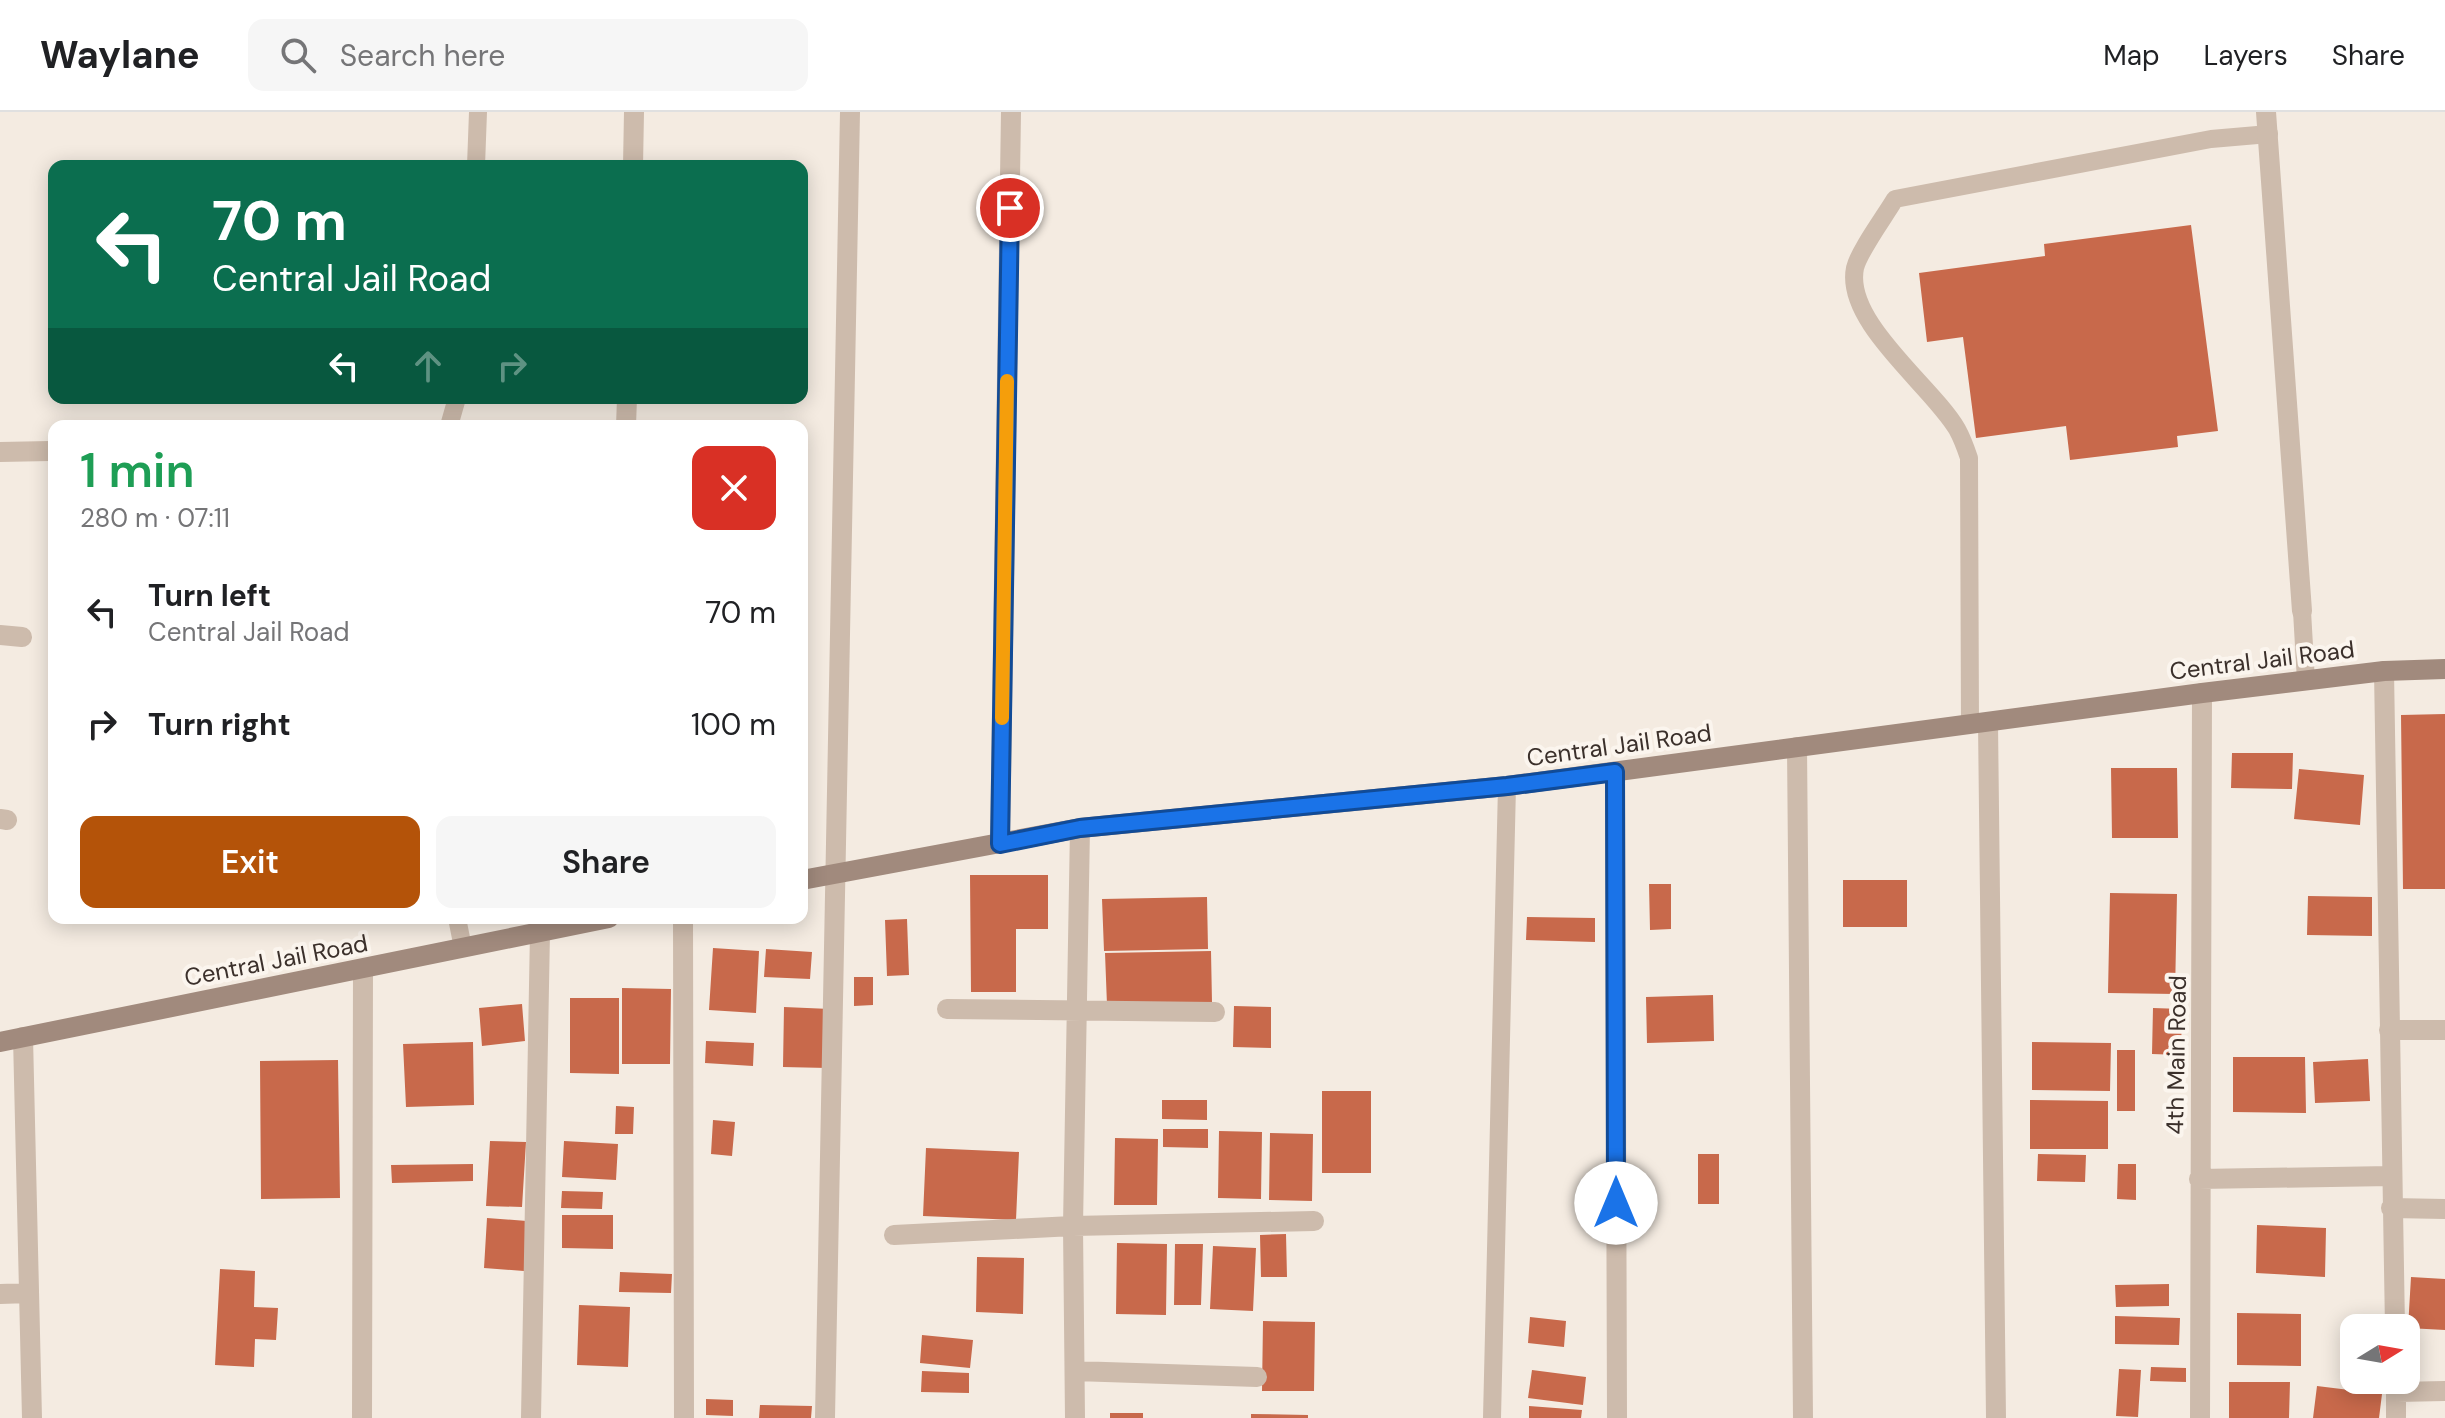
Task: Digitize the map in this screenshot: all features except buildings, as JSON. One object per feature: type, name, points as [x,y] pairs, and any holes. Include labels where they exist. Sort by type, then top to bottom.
[{"type":"main road","name":"Central Jail Road","points":[[808,879],[1080,828],[1507,786],[2202,693],[2384,671],[2445,669]]},
{"type":"main road","name":"Central Jail Road","points":[[0,1042],[579,924]]},
{"type":"street","points":[[633,160],[634,112]]},
{"type":"street","points":[[825,1418],[850,112]]},
{"type":"street","points":[[1000,844],[1011,112]]},
{"type":"street","points":[[2266,112],[2302,611]]},
{"type":"street","points":[[0,452],[48,451]]},
{"type":"street","points":[[0,635],[22,637]]},
{"type":"street","points":[[2384,671],[2395,1314]]},
{"type":"street","name":"4th Main Road","points":[[2200,1418],[2202,693]]},
{"type":"street","points":[[1979,723],[1996,1418]]},
{"type":"street","points":[[1797,747],[1803,1418]]},
{"type":"street","points":[[1615,772],[1617,1418]]},
{"type":"street","points":[[1075,1418],[1073,1226],[1080,828]]},
{"type":"street","points":[[683,924],[684,1418]]},
{"type":"street","points":[[531,1418],[540,932]]},
{"type":"street","points":[[362,1418],[363,969]]},
{"type":"street","points":[[947,1009],[1215,1012]]},
{"type":"street","points":[[2389,1030],[2445,1030]]},
{"type":"street","points":[[23,1037],[32,1418]]},
{"type":"street","points":[[2199,1179],[2391,1176]]},
{"type":"street","points":[[2391,1208],[2445,1209]]},
{"type":"street","points":[[894,1235],[1073,1226],[1314,1221]]},
{"type":"street","points":[[0,1294],[29,1293]]},
{"type":"street","points":[[1075,1371],[1257,1377]]},
{"type":"street","points":[[2420,1388],[2445,1391]]},
{"type":"street","points":[[2396,1394],[2396,1418]]},
{"type":"lane","points":[[476,160],[478,112]]},
{"type":"lane","points":[[1979,723],[1969,458],[1957,429],[1904,367],[1862,310],[1853,285],[1856,264],[1895,199],[2211,139],[2269,134]]},
{"type":"lane","points":[[2302,611],[2306,681]]},
{"type":"lane","points":[[1492,1418],[1507,786]]},
{"type":"lane","points":[[458,924],[463,948]]},
{"type":"slow traffic","points":[[1002,718],[1007,381]]},
{"type":"route","points":[[1010,208],[1000,844],[1080,828],[1507,786],[1615,772],[1616,1203]]}]
